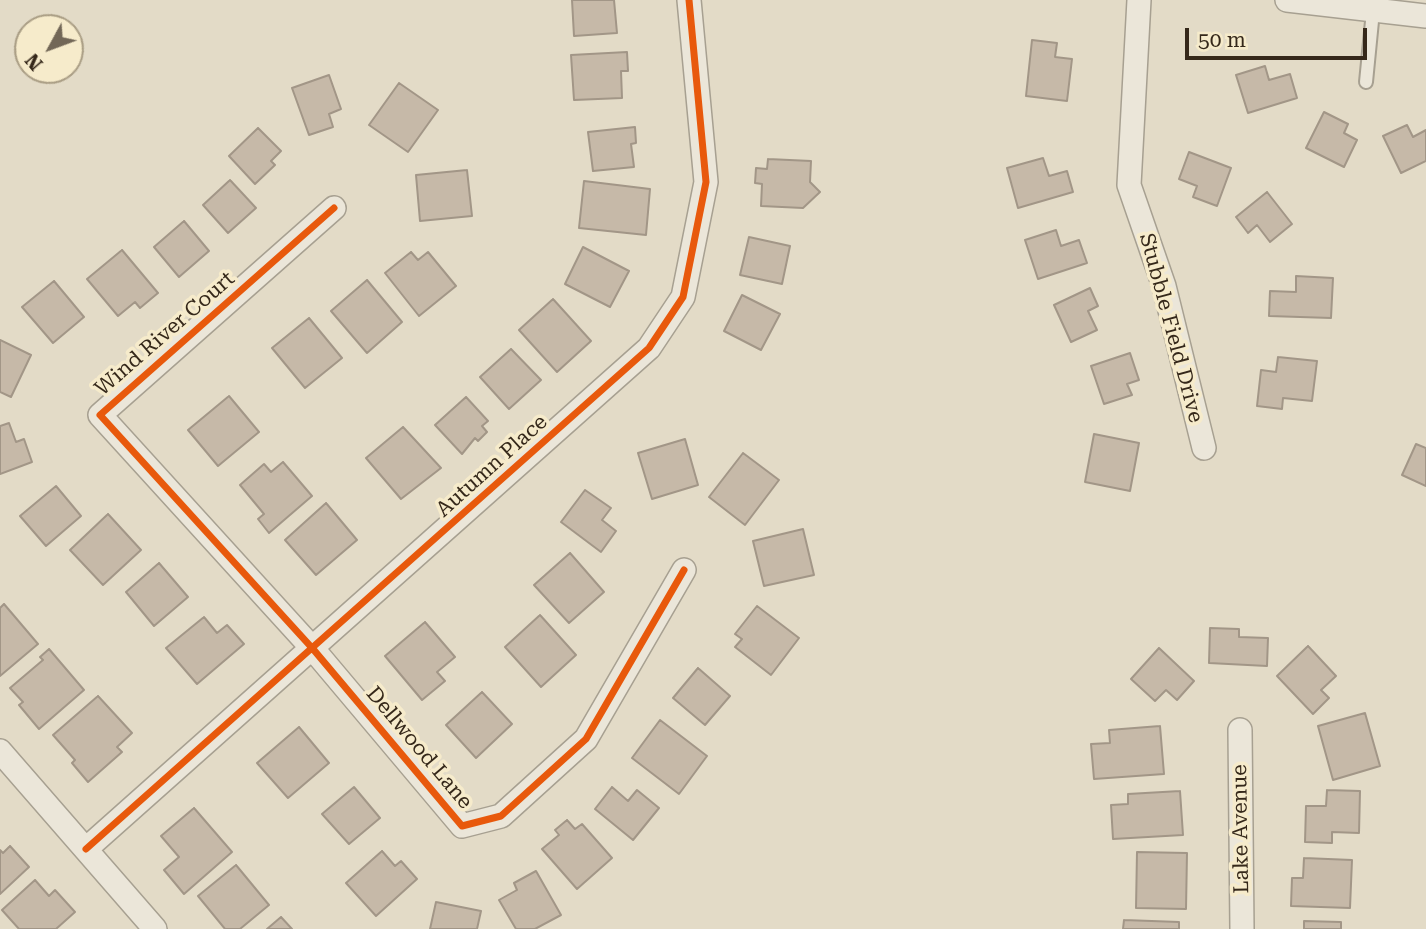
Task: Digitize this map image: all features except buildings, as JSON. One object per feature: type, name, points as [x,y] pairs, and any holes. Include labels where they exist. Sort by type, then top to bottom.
[{"type":"street","name":"Autumn Place","points":[[86,849],[649,348],[684,297],[706,182],[689,0]]},
{"type":"street","name":"Stubble Field Drive","points":[[1139,0],[1129,185],[1164,286],[1204,448]]},
{"type":"street","points":[[1287,0],[1426,16]]},
{"type":"street","name":"Wind River Court","points":[[313,649],[100,415],[334,208]]},
{"type":"street","name":"Dellwood Lane","points":[[313,649],[462,826],[501,816],[586,739],[684,570]]},
{"type":"street","name":"Lake Avenue","points":[[1240,730],[1242,929]]},
{"type":"street","points":[[0,751],[155,929]]},
{"type":"lane","points":[[1366,82],[1373,11]]},
{"type":"cycle path","points":[[86,849],[649,348],[683,297],[706,182],[689,0]]},
{"type":"cycle path","points":[[334,208],[100,415],[313,649],[462,826],[501,816],[586,739],[684,570]]}]
